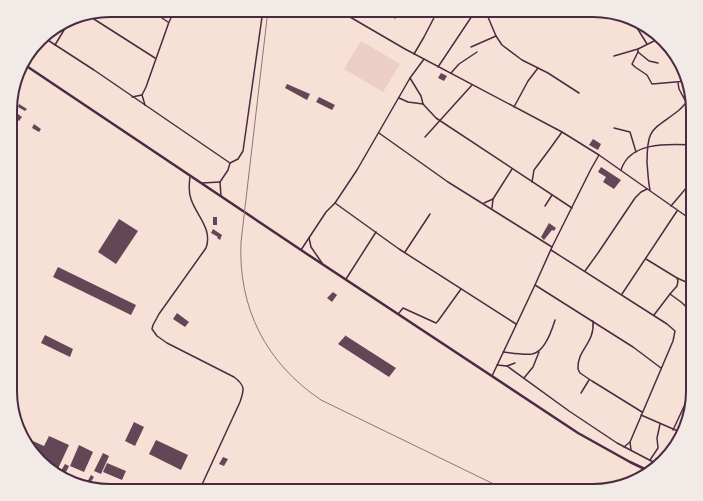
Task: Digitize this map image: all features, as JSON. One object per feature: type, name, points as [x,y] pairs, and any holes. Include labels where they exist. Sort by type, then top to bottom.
[{"type":"highway","points":[[28,67],[578,433],[643,468]]},
{"type":"street","points":[[161,17],[169,22]]},
{"type":"street","points":[[145,105],[142,95],[172,17]]},
{"type":"street","points":[[222,196],[220,182],[228,170],[230,163],[238,159],[243,151],[262,17]]},
{"type":"street","points":[[350,17],[414,54],[562,132],[621,170],[686,217]]},
{"type":"street","points":[[414,54],[434,17]]},
{"type":"street","points":[[438,66],[471,17]]},
{"type":"street","points":[[488,17],[499,41],[508,49],[522,60],[548,73],[580,93]]},
{"type":"street","points":[[94,19],[156,58]]},
{"type":"street","points":[[638,29],[647,44]]},
{"type":"street","points":[[55,45],[64,30]]},
{"type":"street","points":[[471,47],[496,36]]},
{"type":"street","points":[[614,56],[638,49],[655,40]]},
{"type":"street","points":[[48,41],[230,163]]},
{"type":"street","points":[[638,49],[632,64],[647,75],[652,84],[682,83]]},
{"type":"street","points":[[451,74],[459,64],[478,52]]},
{"type":"street","points":[[638,52],[649,61],[658,63]]},
{"type":"street","points":[[301,250],[357,170],[410,78],[424,59]]},
{"type":"street","points":[[514,107],[524,88],[538,68]]},
{"type":"street","points":[[410,78],[424,104],[432,115],[572,208]]},
{"type":"street","points":[[678,83],[679,89],[686,101]]},
{"type":"street","points":[[425,138],[472,85]]},
{"type":"street","points":[[132,97],[142,95]]},
{"type":"street","points":[[399,98],[408,102],[424,104]]},
{"type":"street","points":[[650,192],[647,148],[649,137],[652,131],[661,122],[681,108],[686,102]]},
{"type":"street","points":[[614,128],[630,132],[636,152]]},
{"type":"street","points":[[532,182],[534,170],[562,132]]},
{"type":"street","points":[[379,133],[448,182],[552,248],[675,331],[673,341],[630,442],[624,447]]},
{"type":"street","points":[[621,170],[624,162],[636,152],[661,145],[686,145]]},
{"type":"street","points":[[492,376],[516,324],[536,286],[552,248],[599,155]]},
{"type":"street","points":[[492,209],[493,199],[512,169]]},
{"type":"street","points":[[190,175],[190,197],[208,233],[208,242],[206,248],[159,314],[152,329],[156,335],[167,343],[234,378],[242,384],[243,389],[240,402],[202,484]]},
{"type":"street","points":[[201,182],[220,182]]},
{"type":"street","points":[[671,206],[686,188]]},
{"type":"street","points":[[585,271],[635,198],[641,192],[648,189]]},
{"type":"street","points":[[545,206],[552,195]]},
{"type":"street","points":[[483,203],[493,199]]},
{"type":"street","points":[[335,203],[405,252],[516,324]]},
{"type":"street","points":[[622,294],[677,211]]},
{"type":"street","points":[[405,252],[430,214]]},
{"type":"street","points":[[346,279],[376,232]]},
{"type":"street","points":[[309,238],[311,247],[322,263]]},
{"type":"street","points":[[646,259],[686,282]]},
{"type":"street","points":[[654,316],[677,286],[677,278]]},
{"type":"street","points":[[536,286],[633,347],[662,368]]},
{"type":"street","points":[[399,314],[403,308],[436,323],[461,289]]},
{"type":"street","points":[[670,294],[686,306]]},
{"type":"street","points":[[524,378],[533,367],[555,320]]},
{"type":"street","points":[[593,321],[592,335],[580,356],[578,366],[580,373],[642,412]]},
{"type":"street","points":[[503,352],[532,354],[540,351]]},
{"type":"street","points":[[507,366],[515,363]]},
{"type":"street","points":[[497,365],[503,364],[507,366],[569,411],[624,447],[653,462]]},
{"type":"street","points":[[581,393],[589,380]]},
{"type":"street","points":[[673,430],[685,403]]},
{"type":"street","points":[[641,415],[676,431]]},
{"type":"street","points":[[649,460],[657,450],[657,438],[660,424]]},
{"type":"street","points":[[630,442],[631,450]]},
{"type":"shaded area","points":[[361,41],[400,64],[383,92],[344,69]]},
{"type":"building","points":[[441,73],[447,76],[444,81],[438,78]]},
{"type":"building","points":[[287,84],[310,94],[307,100],[285,88]]},
{"type":"building","points":[[319,97],[335,105],[332,110],[316,102]]},
{"type":"building","points":[[19,104],[27,109],[25,111],[18,107]]},
{"type":"building","points":[[17,113],[22,117],[19,121],[17,120]]},
{"type":"building","points":[[34,124],[41,129],[39,132],[32,128]]},
{"type":"building","points":[[593,139],[601,144],[598,150],[589,145]]},
{"type":"building","points":[[601,167],[621,180],[614,189],[603,182],[606,177],[598,172]]},
{"type":"building","points":[[213,217],[217,217],[217,225],[213,225]]},
{"type":"building","points":[[119,219],[138,231],[116,264],[98,252]]},
{"type":"building","points":[[549,223],[556,228],[554,231],[552,230],[544,240],[541,237]]},
{"type":"building","points":[[213,229],[222,235],[220,240],[211,233]]},
{"type":"building","points":[[58,267],[136,305],[131,315],[53,277]]},
{"type":"building","points":[[333,292],[337,295],[332,302],[327,298]]},
{"type":"building","points":[[177,313],[189,322],[185,327],[173,319]]},
{"type":"building","points":[[45,335],[73,349],[70,357],[41,343]]},
{"type":"building","points":[[346,335],[396,368],[389,377],[338,344]]},
{"type":"building","points":[[134,422],[144,427],[135,446],[125,441]]},
{"type":"building","points":[[49,436],[69,445],[58,468],[44,457],[32,441],[44,446]]},
{"type":"building","points":[[156,440],[188,455],[181,470],[149,454]]},
{"type":"building","points":[[79,445],[93,452],[84,472],[70,466]]},
{"type":"building","points":[[103,453],[109,456],[101,474],[94,471]]},
{"type":"building","points":[[223,457],[228,459],[224,466],[219,464]]},
{"type":"building","points":[[107,463],[126,471],[122,480],[103,472]]},
{"type":"building","points":[[65,464],[69,466],[66,472],[62,470]]},
{"type":"building","points":[[91,475],[94,477],[91,482],[88,481]]},
{"type":"railway","points":[[267,17],[241,242],[241,266],[244,289],[250,311],[259,332],[285,369],[321,400],[494,484]]}]
